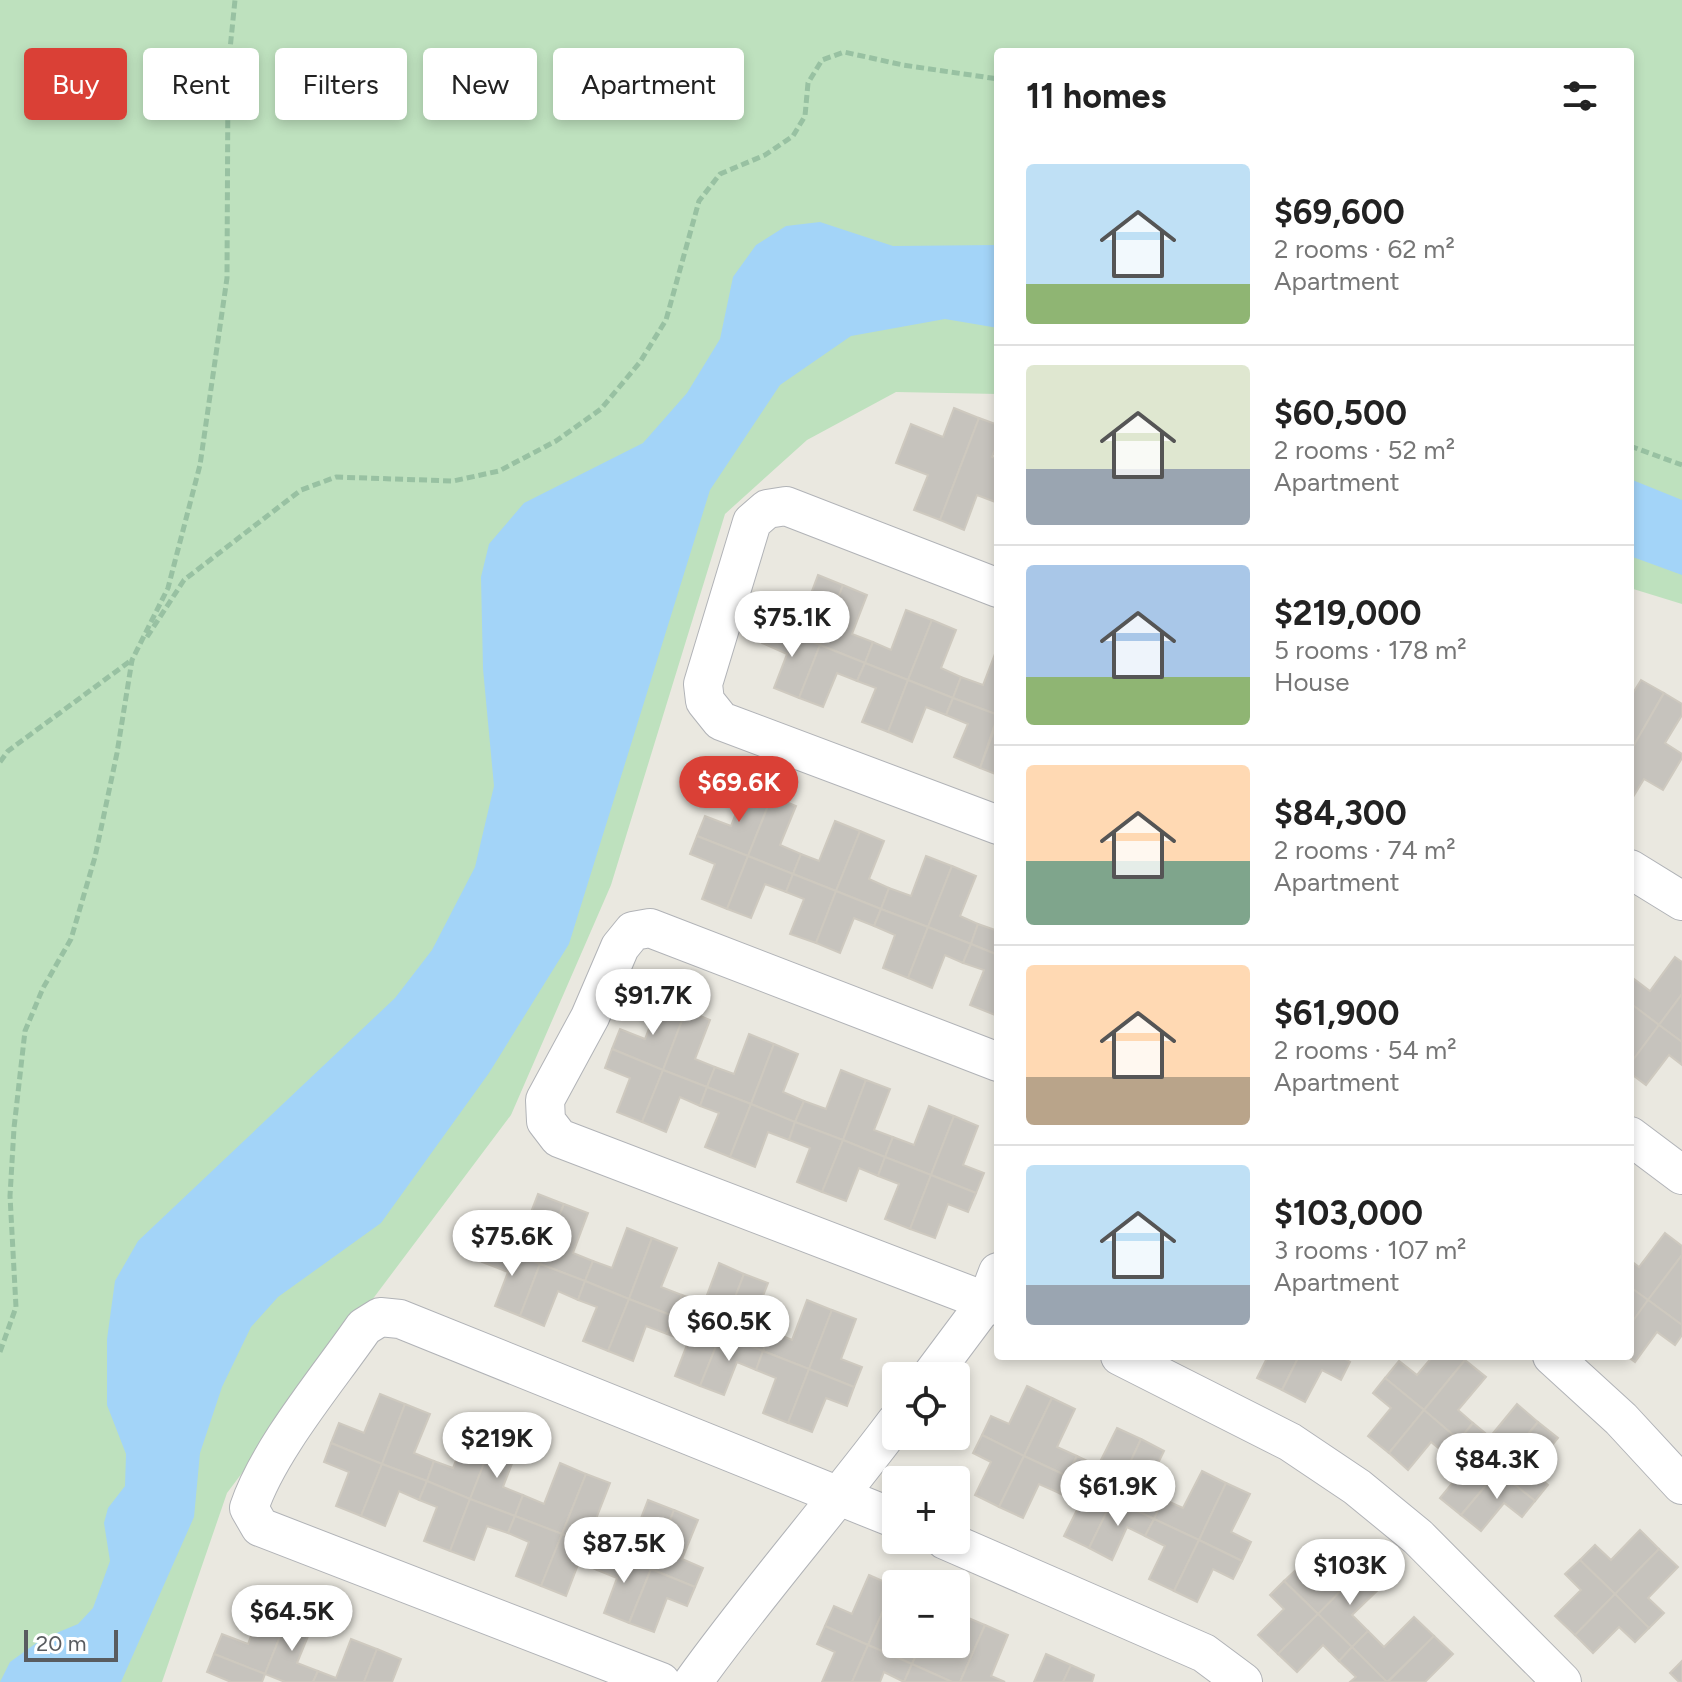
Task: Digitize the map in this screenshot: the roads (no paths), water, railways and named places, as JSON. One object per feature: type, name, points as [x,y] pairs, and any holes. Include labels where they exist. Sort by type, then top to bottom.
[{"type":"street","points":[[994,586],[786,506],[767,509],[752,522],[703,684],[705,701],[721,721],[994,823]]},
{"type":"street","points":[[1634,871],[1682,901]]},
{"type":"street","points":[[942,1362],[994,1293],[559,1138],[546,1121],[545,1100],[590,1017],[620,947],[633,931],[650,928],[994,1060]]},
{"type":"street","points":[[1634,1139],[1682,1175]]},
{"type":"street","points":[[661,1682],[260,1527],[249,1508],[256,1488],[290,1432],[364,1327],[380,1317],[400,1319],[882,1513]]},
{"type":"street","points":[[1128,1360],[1290,1442],[1357,1487],[1418,1537],[1562,1682]]},
{"type":"street","points":[[1556,1360],[1621,1419],[1682,1485]]},
{"type":"street","points":[[693,1682],[732,1628],[882,1440]]},
{"type":"street","points":[[970,1551],[1193,1647],[1243,1682]]},
{"type":"water","points":[[820,222],[893,246],[994,245],[994,327],[945,319],[851,336],[780,385],[710,490],[569,944],[489,1073],[381,1223],[278,1297],[251,1327],[222,1387],[200,1453],[194,1517],[121,1682],[0,1682],[10,1662],[42,1639],[78,1624],[93,1608],[110,1561],[104,1523],[108,1508],[125,1486],[126,1454],[107,1405],[107,1339],[115,1281],[138,1241],[395,998],[432,950],[475,867],[494,786],[483,669],[481,577],[489,544],[524,503],[643,443],[687,393],[720,339],[733,277],[756,245],[786,226]]},
{"type":"water","points":[[1634,481],[1682,500],[1682,575],[1634,557]]}]
